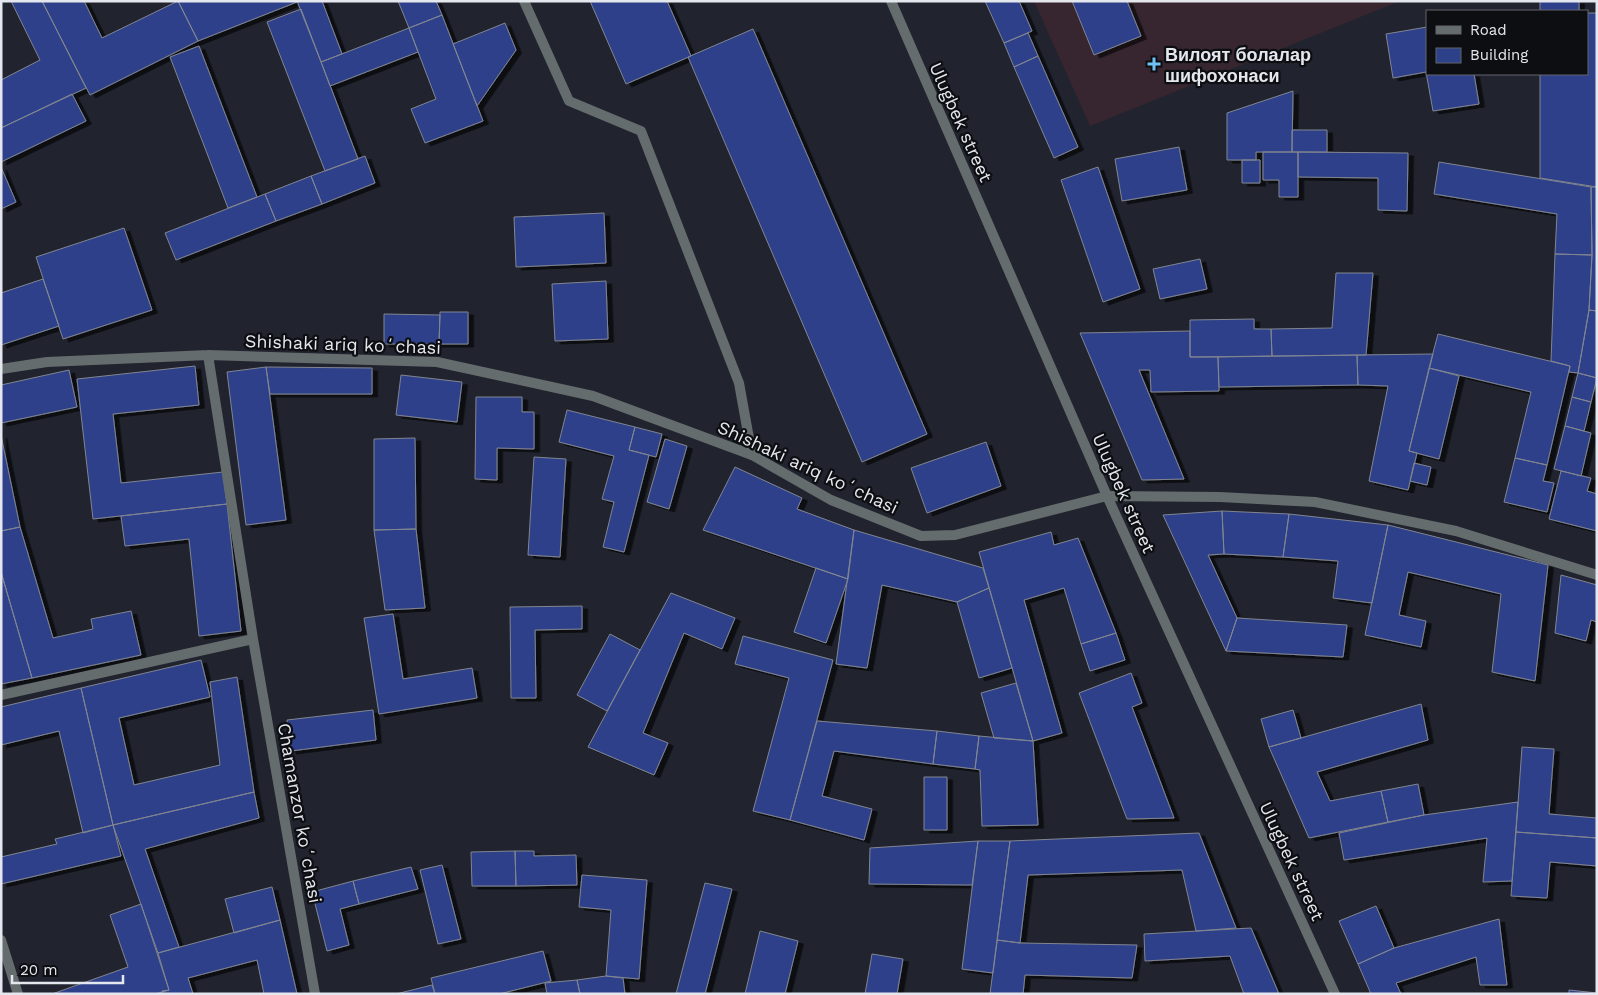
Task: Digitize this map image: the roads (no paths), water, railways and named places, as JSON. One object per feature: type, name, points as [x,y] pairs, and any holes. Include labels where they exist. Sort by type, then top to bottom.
[{"type":"street","points":[[524,1],[569,101],[641,131],[739,383],[752,455]]},
{"type":"street","name":"Ulugbek street","points":[[891,1],[1107,496],[1335,994]]},
{"type":"street","name":"Shishaki ariq koʻchasi","points":[[1,368],[47,362],[208,355],[437,362],[592,396],[752,455],[831,500],[921,536],[955,535],[1107,496],[1220,497],[1315,502],[1456,531],[1597,575]]},
{"type":"street","name":"Chamanzor koʻchasi","points":[[208,355],[253,639],[316,994]]},
{"type":"street","points":[[1,696],[253,639]]},
{"type":"street","points":[[1,940],[18,994]]},
{"type":"place","name":"Вилоят болалар шифохонаси","points":[[1154,64]]}]
